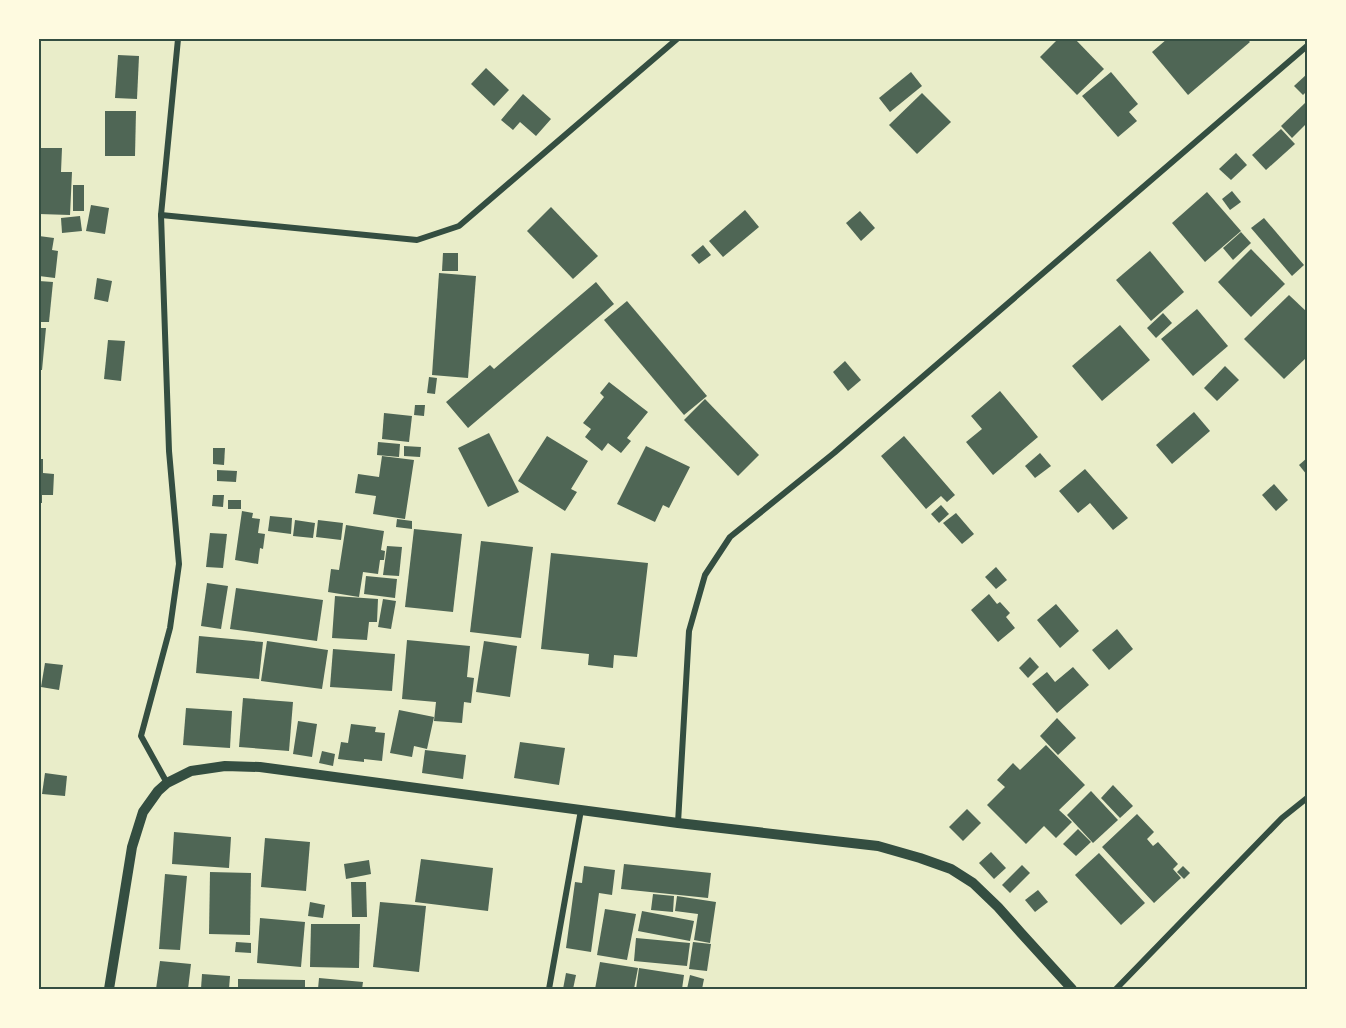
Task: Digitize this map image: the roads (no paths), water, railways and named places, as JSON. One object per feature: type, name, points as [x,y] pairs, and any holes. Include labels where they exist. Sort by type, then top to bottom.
[{"type":"street","points":[[167,783],[141,736],[170,628],[179,564],[169,452],[161,215],[178,39]]},
{"type":"street","points":[[161,215],[417,240],[459,226],[677,39]]},
{"type":"street","points":[[678,823],[689,631],[705,575],[730,537],[834,453],[1307,46]]},
{"type":"street","points":[[109,989],[132,847],[143,812],[158,791],[167,783],[191,771],[225,766],[260,767],[678,823],[878,846],[951,870],[973,883],[998,907],[1072,989]]},
{"type":"street","points":[[1116,989],[1282,818],[1307,798]]},
{"type":"street","points":[[549,989],[581,809]]}]
